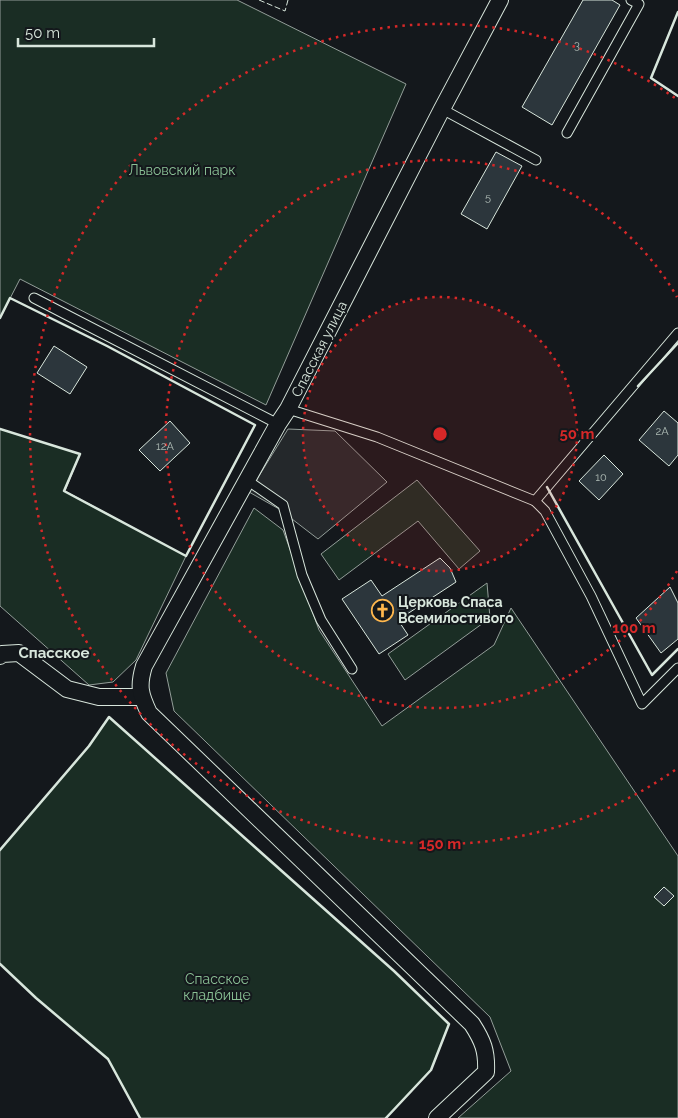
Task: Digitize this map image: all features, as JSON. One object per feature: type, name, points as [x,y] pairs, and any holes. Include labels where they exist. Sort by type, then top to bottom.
[{"type":"street","name":"Спасская улица","points":[[141,697],[140,681],[144,666],[288,409],[500,0]]},
{"type":"street","points":[[1,654],[19,654],[67,689],[99,697],[141,697],[149,712],[472,1024],[482,1040],[487,1057],[486,1072],[437,1118]]},
{"type":"lane","points":[[567,133],[639,4],[631,0]]},
{"type":"lane","points":[[442,109],[536,160]]},
{"type":"lane","points":[[34,298],[278,424]]},
{"type":"lane","points":[[535,501],[678,333]]},
{"type":"lane","points":[[288,409],[377,437],[535,501],[545,511],[591,596],[642,704],[678,668]]},
{"type":"lane","points":[[247,480],[283,505],[302,574],[321,620],[352,669]]},
{"type":"green space","name":"Львовский парк","points":[[0,0],[237,0],[406,84],[266,405],[20,279],[0,318]]},
{"type":"green space","points":[[0,429],[80,454],[65,491],[186,556],[136,660],[113,682],[89,685],[0,606]]},
{"type":"green space","points":[[417,480],[480,551],[459,569],[418,521],[339,580],[321,554]]},
{"type":"green space","points":[[254,508],[283,530],[319,630],[382,726],[494,645],[511,608],[678,856],[678,1118],[458,1118],[511,1071],[490,1017],[174,711],[166,673]]},
{"type":"green space","points":[[487,583],[490,618],[405,680],[388,654]]},
{"type":"green space","name":"Спасское кладбище","points":[[109,717],[394,971],[449,1024],[431,1070],[386,1118],[140,1118],[108,1059],[36,998],[0,964],[0,850],[89,746]]},
{"type":"shaded area","points":[[288,429],[335,431],[387,482],[318,539],[279,509],[249,492]]},
{"type":"building","points":[[583,0],[612,0],[620,5],[552,125],[522,107]]},
{"type":"building","points":[[496,152],[522,166],[487,229],[461,214]]},
{"type":"building","points":[[54,346],[87,367],[70,394],[37,373]]},
{"type":"building","points":[[664,411],[678,423],[678,455],[669,466],[639,440]]},
{"type":"building","points":[[170,421],[190,443],[160,471],[139,450]]},
{"type":"building","points":[[604,455],[623,474],[599,500],[579,481]]},
{"type":"building","name":"Церковь Спаса Всемилостивого","points":[[440,558],[450,568],[456,582],[398,620],[408,635],[379,654],[342,599],[371,580],[382,596]]},
{"type":"building","points":[[670,587],[678,603],[678,639],[661,653],[636,618]]},
{"type":"building","points":[[664,887],[674,896],[664,906],[654,897]]},
{"type":"fence","points":[[259,0],[285,11],[288,0]]},
{"type":"wall","points":[[678,12],[651,78],[678,96]]},
{"type":"wall","points":[[0,318],[10,298],[107,346],[255,425],[186,556],[64,491],[80,454],[0,429]]},
{"type":"wall","points":[[638,386],[678,343]]},
{"type":"wall","points":[[547,487],[652,675],[678,649]]},
{"type":"wall","points":[[0,850],[89,746],[109,717],[394,971],[449,1024],[431,1070],[386,1118]]},
{"type":"wall","points":[[0,964],[36,998],[108,1059],[140,1118]]},
{"type":"place","name":"Церковь Спаса Всемилостивого","points":[[382,610]]},
{"type":"district","name":"Спасское","points":[[54,653]]}]
